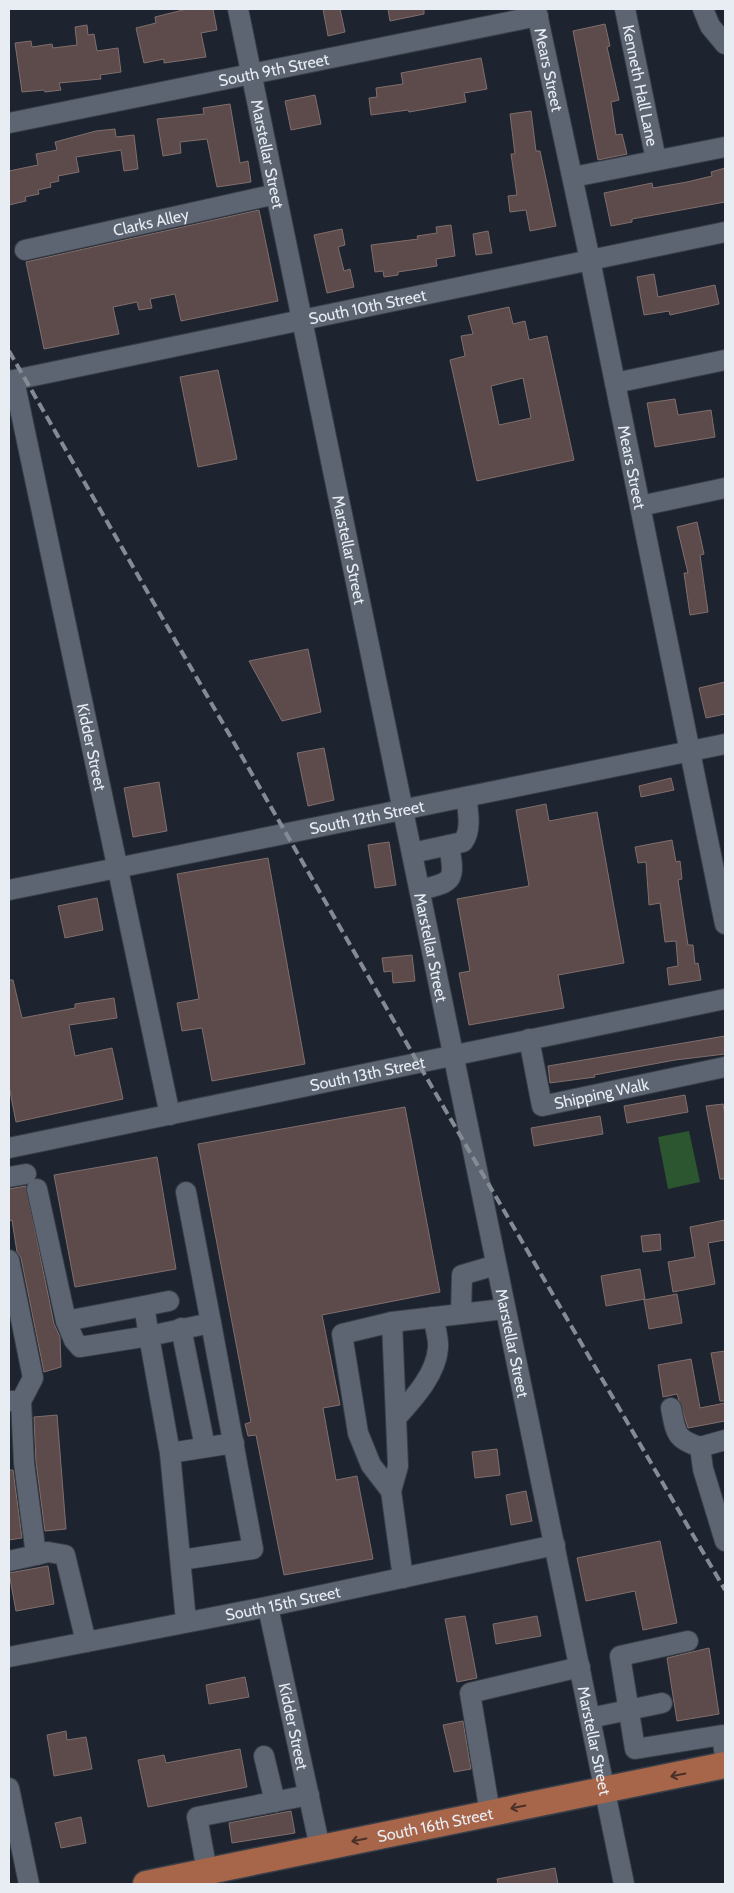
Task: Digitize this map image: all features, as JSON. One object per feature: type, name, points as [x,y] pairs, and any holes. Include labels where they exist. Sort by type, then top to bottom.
[{"type":"main road","name":"South 16th Street","points":[[146,1884],[725,1765]]},
{"type":"street","name":"Marstellar Street","points":[[238,9],[454,1056],[504,1309],[555,1545],[624,1884]]},
{"type":"street","name":"Kenneth Hall Lane","points":[[625,9],[656,160]]},
{"type":"street","points":[[703,9],[710,26],[725,44]]},
{"type":"street","name":"South 9th Street","points":[[9,123],[537,12]]},
{"type":"street","name":"Mears Street","points":[[537,12],[573,177],[725,924]]},
{"type":"street","points":[[573,177],[725,146]]},
{"type":"street","name":"Clarks Alley","points":[[26,250],[276,194]]},
{"type":"street","name":"South 10th Street","points":[[11,380],[725,232]]},
{"type":"street","points":[[615,383],[725,360]]},
{"type":"street","name":"Kidder Street","points":[[11,380],[170,1115]]},
{"type":"street","points":[[640,506],[725,488]]},
{"type":"street","name":"South 12th Street","points":[[9,890],[725,744]]},
{"type":"street","points":[[412,853],[463,842],[467,836],[469,818],[466,796]]},
{"type":"street","points":[[420,890],[444,884],[452,878],[454,871],[448,845]]},
{"type":"street","name":"South 13th Street","points":[[9,1148],[725,999]]},
{"type":"street","name":"Shipping Walk","points":[[530,1039],[542,1106],[725,1067]]},
{"type":"street","points":[[24,1180],[66,1321],[74,1340],[80,1347],[149,1336],[211,1323]]},
{"type":"street","points":[[181,1560],[253,1549],[186,1192]]},
{"type":"street","points":[[9,1260],[33,1378],[15,1401],[36,1555]]},
{"type":"street","points":[[462,1314],[462,1275],[496,1265]]},
{"type":"street","points":[[66,1321],[169,1301]]},
{"type":"street","points":[[144,1306],[170,1453],[186,1621]]},
{"type":"street","points":[[391,1491],[371,1465],[358,1433],[342,1334],[392,1322],[504,1309]]},
{"type":"street","points":[[396,1418],[414,1398],[434,1363],[438,1348],[433,1317]]},
{"type":"street","points":[[392,1322],[398,1466],[391,1491],[402,1578]]},
{"type":"street","points":[[181,1328],[205,1447]]},
{"type":"street","points":[[671,1408],[676,1434],[681,1439],[700,1447],[725,1440]]},
{"type":"street","points":[[170,1453],[234,1443]]},
{"type":"street","points":[[700,1447],[703,1469],[725,1541]]},
{"type":"street","name":"South 15th Street","points":[[9,1657],[186,1621],[268,1607],[555,1545]]},
{"type":"street","points":[[9,1561],[48,1552],[65,1555],[86,1642]]},
{"type":"street","name":"Kidder Street","points":[[268,1607],[320,1848]]},
{"type":"street","points":[[688,1641],[620,1656],[635,1750],[722,1735],[725,1756]]},
{"type":"street","points":[[490,1813],[470,1693],[580,1667]]},
{"type":"street","points":[[590,1718],[662,1703]]},
{"type":"street","points":[[264,1756],[276,1802]]},
{"type":"street","points":[[9,1788],[30,1884]]},
{"type":"street","points":[[207,1871],[197,1817],[308,1795]]},
{"type":"green space","points":[[689,1131],[700,1182],[668,1189],[658,1137]]},
{"type":"building","points":[[187,9],[213,9],[217,30],[201,33],[206,57],[164,63],[164,59],[144,63],[136,28],[156,23],[155,17]]},
{"type":"building","points":[[323,9],[340,9],[345,32],[328,36]]},
{"type":"building","points":[[388,9],[424,9],[424,14],[390,21]]},
{"type":"building","points":[[605,24],[610,46],[607,47],[619,100],[611,102],[616,135],[622,134],[627,154],[598,160],[573,31]]},
{"type":"building","points":[[87,25],[88,35],[94,34],[97,51],[118,48],[121,72],[100,75],[101,79],[59,83],[61,90],[22,92],[15,43],[31,41],[32,47],[52,44],[53,48],[77,45],[75,27]]},
{"type":"building","points":[[481,58],[487,89],[464,93],[466,102],[409,112],[408,110],[371,115],[369,98],[377,97],[376,88],[403,84],[401,73]]},
{"type":"building","points":[[315,95],[321,124],[291,130],[285,101]]},
{"type":"building","points":[[230,104],[240,163],[248,161],[251,182],[217,187],[207,139],[180,142],[181,153],[163,156],[157,119],[204,114],[203,108]]},
{"type":"building","points":[[531,111],[536,151],[540,151],[556,226],[530,231],[526,210],[510,212],[508,196],[517,195],[511,154],[515,154],[510,114]]},
{"type":"building","points":[[115,129],[116,137],[134,135],[138,169],[124,171],[121,150],[76,157],[79,172],[58,176],[59,181],[50,183],[51,187],[38,190],[39,194],[25,197],[26,201],[9,205],[9,171],[38,165],[36,154],[57,150],[55,142],[96,131]]},
{"type":"building","points":[[725,168],[725,202],[632,219],[632,222],[611,226],[604,193],[652,183],[653,188],[687,182],[712,176],[711,172]]},
{"type":"building","points":[[259,210],[278,301],[181,321],[175,294],[150,299],[152,308],[139,310],[137,302],[113,307],[119,334],[44,349],[26,262]]},
{"type":"building","points":[[451,225],[455,256],[436,259],[437,266],[398,272],[398,275],[384,277],[383,271],[375,272],[371,245],[418,239],[417,236],[437,233],[436,227]]},
{"type":"building","points":[[342,229],[345,245],[338,247],[344,271],[350,269],[354,287],[327,293],[314,235]]},
{"type":"building","points":[[488,231],[492,253],[476,255],[473,234]]},
{"type":"building","points":[[654,274],[658,297],[715,285],[719,304],[670,315],[669,311],[644,315],[637,277]]},
{"type":"building","points":[[509,307],[513,324],[525,321],[529,340],[547,336],[574,460],[477,481],[450,360],[465,356],[461,336],[473,334],[468,316]],"holes":[[[523,378],[531,418],[499,425],[491,386]]]},
{"type":"building","points":[[218,370],[237,459],[198,467],[180,377]]},
{"type":"building","points":[[675,399],[678,415],[711,410],[715,437],[655,447],[647,403]]},
{"type":"building","points":[[697,522],[704,554],[700,555],[708,612],[690,615],[684,573],[688,573],[677,527]]},
{"type":"building","points":[[308,649],[321,712],[282,721],[249,661]]},
{"type":"building","points":[[725,682],[725,714],[706,718],[699,688]]},
{"type":"building","points":[[324,748],[334,800],[308,806],[297,753]]},
{"type":"building","points":[[671,778],[674,790],[641,797],[639,786]]},
{"type":"building","points":[[159,782],[167,831],[133,837],[124,788]]},
{"type":"building","points":[[546,804],[549,821],[597,812],[624,963],[558,975],[564,1008],[469,1025],[459,973],[470,971],[457,899],[529,886],[516,810]]},
{"type":"building","points":[[672,840],[676,862],[680,861],[682,879],[678,880],[688,945],[693,945],[695,964],[698,963],[701,980],[669,985],[667,968],[678,966],[676,941],[665,942],[660,903],[649,905],[646,862],[638,863],[635,847]]},
{"type":"building","points":[[389,842],[396,885],[375,888],[368,845]]},
{"type":"building","points":[[268,858],[305,1064],[212,1081],[202,1028],[182,1031],[177,1003],[199,999],[177,874]]},
{"type":"building","points":[[97,898],[103,930],[65,938],[58,906]]},
{"type":"building","points":[[412,955],[415,981],[393,983],[392,971],[384,972],[382,958]]},
{"type":"building","points":[[9,980],[13,980],[22,1018],[75,1008],[75,1004],[114,998],[117,1018],[69,1025],[75,1056],[112,1048],[123,1099],[16,1122],[9,1086]]},
{"type":"building","points":[[725,1036],[725,1054],[675,1060],[594,1075],[595,1077],[550,1083],[548,1066]]},
{"type":"building","points":[[685,1095],[688,1112],[627,1123],[624,1106]]},
{"type":"building","points":[[723,1104],[725,1115],[725,1179],[720,1179],[706,1106]]},
{"type":"building","points":[[405,1107],[440,1292],[322,1315],[340,1405],[323,1408],[336,1480],[357,1476],[373,1559],[284,1575],[256,1435],[248,1436],[245,1424],[251,1422],[198,1144]]},
{"type":"building","points":[[600,1116],[603,1134],[534,1146],[531,1128]]},
{"type":"building","points":[[157,1157],[176,1269],[75,1287],[54,1175]]},
{"type":"building","points":[[26,1186],[54,1324],[60,1337],[61,1367],[44,1372],[21,1258],[17,1252],[12,1220],[9,1221],[9,1189]]},
{"type":"building","points":[[725,1220],[725,1240],[708,1243],[715,1284],[673,1292],[668,1262],[695,1257],[690,1227]]},
{"type":"building","points":[[660,1234],[661,1250],[643,1252],[641,1236]]},
{"type":"building","points":[[640,1269],[645,1299],[606,1306],[601,1276]]},
{"type":"building","points":[[677,1294],[682,1323],[649,1329],[644,1300]]},
{"type":"building","points":[[725,1351],[725,1401],[720,1401],[711,1353]]},
{"type":"building","points":[[691,1359],[700,1408],[725,1403],[725,1421],[688,1428],[677,1394],[663,1397],[658,1365]]},
{"type":"building","points":[[57,1415],[66,1529],[45,1531],[36,1462],[34,1417]]},
{"type":"building","points":[[497,1449],[500,1475],[475,1478],[472,1452]]},
{"type":"building","points":[[9,1470],[13,1470],[22,1538],[9,1540]]},
{"type":"building","points":[[526,1491],[532,1521],[511,1525],[506,1495]]},
{"type":"building","points":[[660,1541],[677,1623],[643,1630],[635,1591],[586,1601],[577,1558]]},
{"type":"building","points":[[48,1566],[54,1604],[16,1611],[9,1573]]},
{"type":"building","points":[[465,1616],[477,1678],[457,1682],[445,1619]]},
{"type":"building","points":[[537,1616],[541,1636],[496,1644],[493,1624]]},
{"type":"building","points":[[709,1648],[719,1714],[677,1721],[667,1658]]},
{"type":"building","points":[[245,1677],[249,1697],[209,1704],[206,1685]]},
{"type":"building","points":[[463,1721],[471,1769],[454,1772],[443,1725]]},
{"type":"building","points":[[66,1731],[67,1740],[86,1737],[92,1769],[54,1776],[47,1735]]},
{"type":"building","points":[[240,1749],[247,1787],[148,1807],[138,1760],[164,1755],[166,1763]]},
{"type":"building","points":[[291,1811],[295,1833],[232,1843],[229,1823]]},
{"type":"building","points":[[81,1817],[86,1843],[61,1848],[55,1823]]},
{"type":"building","points":[[555,1868],[558,1884],[498,1884],[497,1879]]},
{"type":"railway","points":[[9,351],[418,1063],[725,1590]]}]
